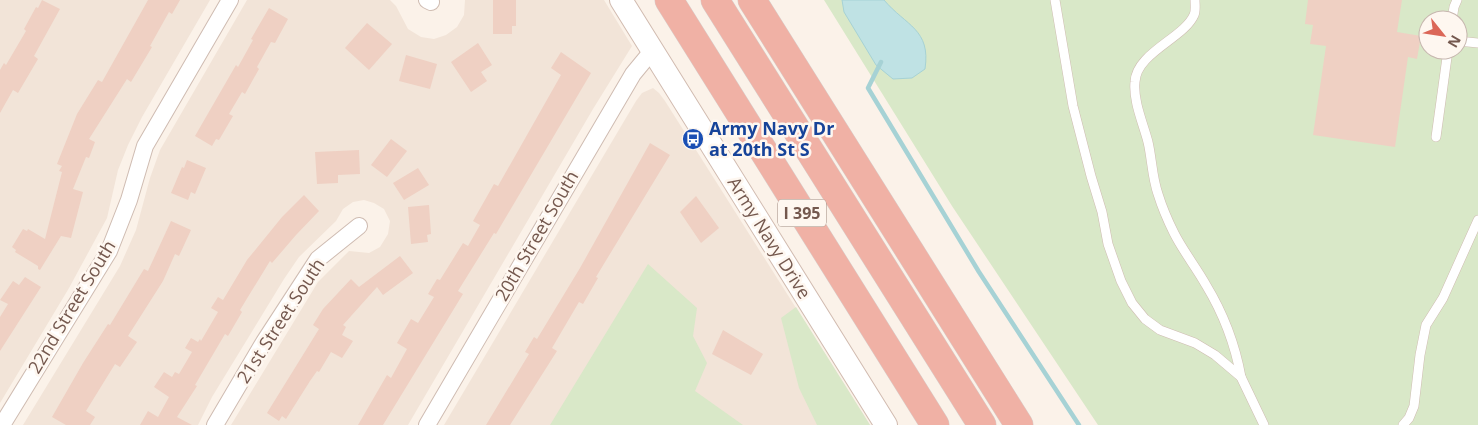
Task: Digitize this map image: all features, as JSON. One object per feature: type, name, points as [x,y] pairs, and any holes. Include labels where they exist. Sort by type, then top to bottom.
[{"type":"highway","name":"I 395","points":[[669,0],[936,425]]},
{"type":"highway","points":[[715,0],[982,425]]},
{"type":"highway","points":[[752,0],[1019,425]]},
{"type":"street","name":"22nd Street South","points":[[3,419],[109,251],[129,200],[145,146],[230,0]]},
{"type":"street","name":"Army Navy Drive","points":[[621,0],[886,425]]},
{"type":"street","name":"20th Street South","points":[[427,425],[632,74],[652,51]]},
{"type":"street","name":"21st Street South","points":[[216,425],[264,342],[318,259],[359,226]]},
{"type":"lane","points":[[1055,0],[1072,106],[1102,212],[1108,244],[1121,280],[1132,303],[1145,319],[1160,330],[1202,347],[1228,364],[1241,377]]},
{"type":"lane","points":[[1195,0],[1195,14],[1188,24],[1165,42],[1142,65],[1136,75],[1134,84],[1150,149],[1157,193],[1174,234],[1207,286],[1223,318],[1236,352],[1241,377],[1264,425]]},
{"type":"lane","points":[[1436,137],[1447,60]]},
{"type":"lane","points":[[1403,425],[1409,418],[1414,406],[1426,325],[1443,298],[1478,220]]},
{"type":"shaded area","points":[[0,0],[210,0],[142,117],[128,145],[118,170],[107,218],[69,288],[0,403]]},
{"type":"shaded area","points":[[247,0],[390,0],[396,6],[408,29],[421,37],[434,39],[446,35],[457,27],[464,15],[465,0],[604,0],[632,46],[593,109],[408,425],[231,425],[318,282],[349,251],[369,253],[380,247],[388,234],[390,221],[384,209],[364,200],[353,202],[343,209],[336,221],[299,257],[212,397],[198,425],[23,425],[120,266],[136,230],[150,178],[160,150]]},
{"type":"shaded area","points":[[653,88],[665,101],[870,425],[444,425],[636,101],[642,93]]},
{"type":"green space","points":[[824,0],[1478,0],[1478,425],[1098,425],[952,206]]},
{"type":"green space","points":[[648,264],[697,308],[693,336],[707,363],[695,391],[743,425],[550,425]]},
{"type":"green space","points":[[796,307],[870,425],[817,425],[799,388],[781,318]]},
{"type":"water","points":[[842,0],[884,0],[920,36],[926,56],[925,69],[912,78],[893,79],[876,65],[844,12]]},
{"type":"building","points":[[42,0],[60,9],[34,56],[38,59],[18,93],[13,90],[0,113],[0,70],[4,63],[6,65],[26,31],[24,29],[36,7],[38,8]]},
{"type":"building","points":[[148,0],[180,0],[172,14],[169,12],[150,46],[152,47],[131,82],[127,79],[89,139],[95,142],[89,158],[86,157],[73,189],[83,192],[71,238],[61,236],[40,270],[38,266],[15,252],[16,250],[12,247],[23,229],[27,231],[28,229],[45,239],[62,172],[59,171],[62,166],[57,164],[77,114],[98,80],[102,82]]},
{"type":"building","points":[[493,0],[516,0],[516,26],[512,26],[512,34],[493,34]]},
{"type":"building","points":[[1308,0],[1402,0],[1397,32],[1418,36],[1418,53],[1417,59],[1408,57],[1395,147],[1313,135],[1326,46],[1310,44],[1313,25],[1305,24]]},
{"type":"building","points":[[269,8],[288,19],[275,43],[271,42],[245,94],[242,92],[229,114],[233,116],[219,140],[216,139],[212,146],[195,136],[236,65],[238,67],[253,40],[251,39]]},
{"type":"building","points":[[367,23],[392,44],[369,70],[345,48]]},
{"type":"building","points":[[478,43],[492,65],[481,72],[487,81],[471,92],[451,62]]},
{"type":"building","points":[[561,52],[591,73],[496,234],[494,233],[458,291],[463,294],[383,425],[358,425],[387,375],[391,378],[407,349],[397,343],[411,319],[418,323],[434,297],[428,294],[437,279],[440,280],[463,243],[468,246],[480,225],[473,221],[494,184],[498,186],[561,75],[551,68]]},
{"type":"building","points":[[406,55],[437,64],[430,89],[399,81]]},
{"type":"building","points":[[391,139],[407,151],[387,177],[371,165]]},
{"type":"building","points":[[650,143],[670,155],[596,277],[598,278],[583,304],[579,302],[552,348],[557,351],[510,425],[486,425],[529,354],[525,352],[534,337],[537,339],[580,268]]},
{"type":"building","points":[[359,150],[360,174],[338,175],[338,183],[317,184],[315,152]]},
{"type":"building","points":[[187,160],[206,168],[195,194],[191,192],[188,200],[171,193]]},
{"type":"building","points":[[418,168],[429,185],[404,200],[393,183]]},
{"type":"building","points":[[304,195],[319,211],[272,263],[270,261],[240,310],[242,312],[228,336],[225,334],[195,385],[197,386],[177,417],[192,425],[140,425],[148,411],[158,417],[169,397],[154,387],[164,372],[172,377],[175,372],[179,374],[192,352],[185,348],[191,338],[198,342],[200,339],[201,341],[218,312],[211,308],[218,297],[223,300],[247,260],[282,217]]},
{"type":"building","points":[[696,196],[719,228],[701,243],[680,212]]},
{"type":"building","points":[[429,205],[431,234],[427,235],[428,242],[411,244],[408,207]]},
{"type":"building","points":[[171,221],[191,230],[179,256],[175,254],[163,281],[128,336],[137,342],[120,367],[115,364],[86,411],[95,417],[90,425],[66,425],[52,417],[83,363],[108,324],[110,325],[144,269],[148,271]]},
{"type":"building","points":[[400,256],[413,273],[383,295],[377,287],[343,325],[346,327],[342,335],[353,341],[342,358],[331,352],[286,419],[282,416],[279,421],[267,413],[319,329],[313,325],[323,309],[351,279],[359,287]]},
{"type":"building","points":[[25,277],[41,287],[0,351],[0,317],[8,304],[0,300],[13,281],[19,285]]},
{"type":"building","points":[[723,330],[763,354],[751,375],[712,354]]},
{"type":"waterway","points":[[881,62],[868,88],[979,272],[1079,425]]},
{"type":"place","name":"Army Navy Dr at 20th St S","points":[[693,139]]}]
